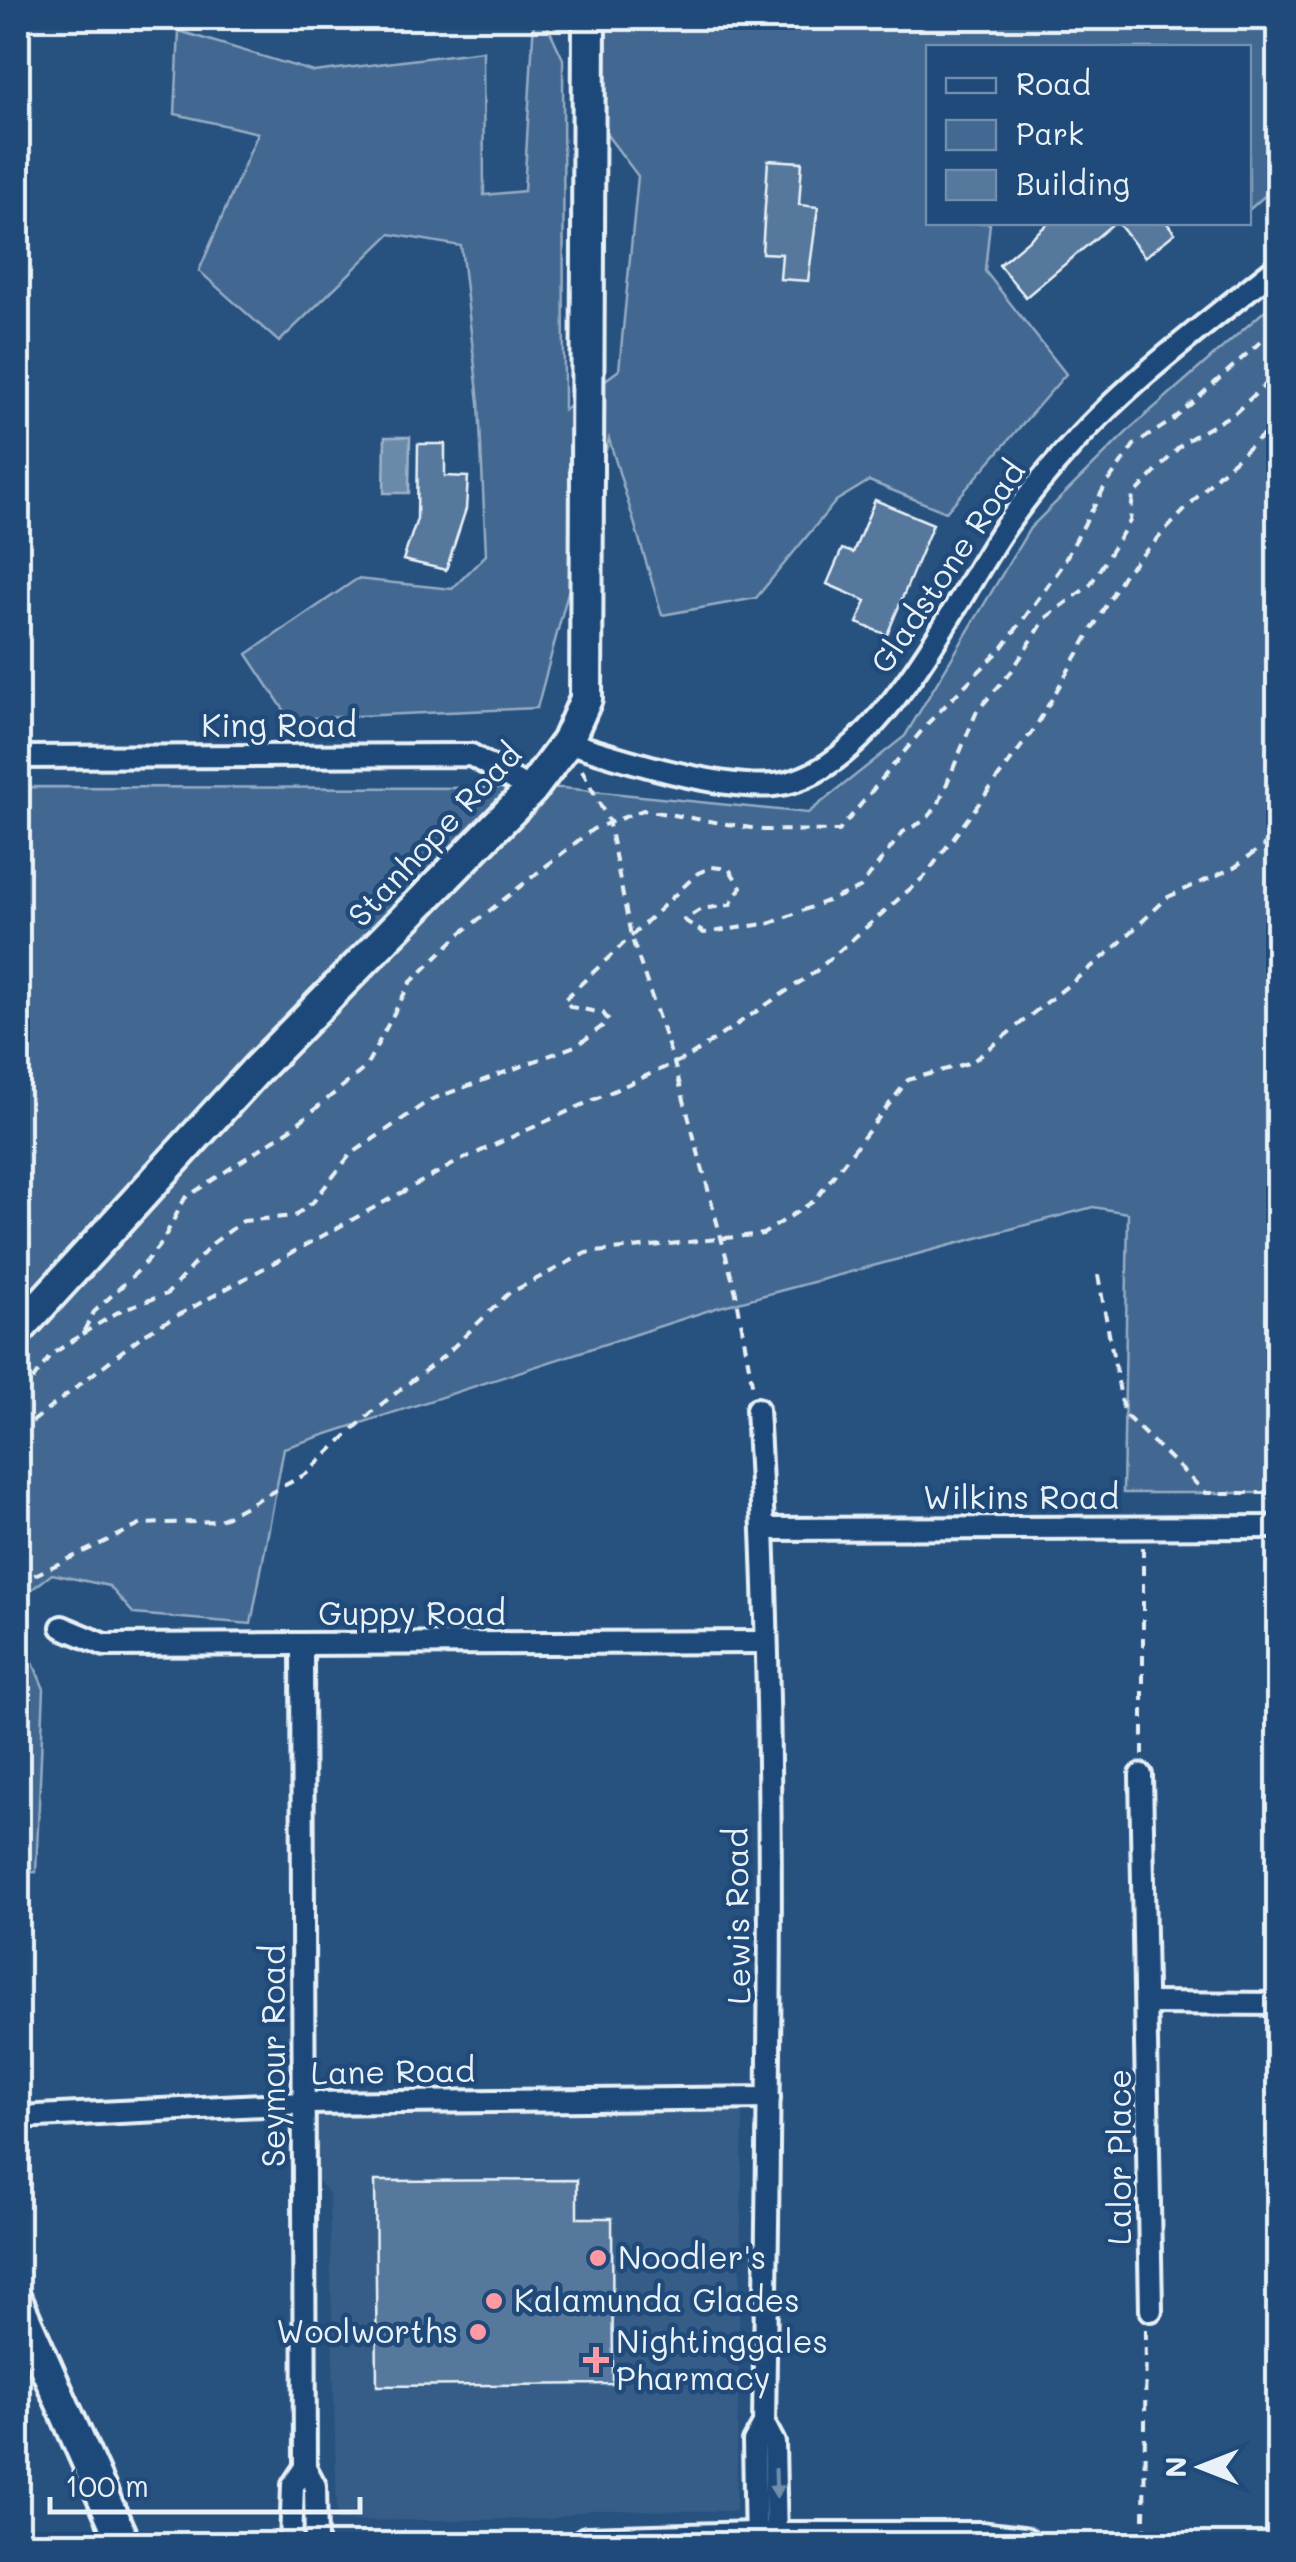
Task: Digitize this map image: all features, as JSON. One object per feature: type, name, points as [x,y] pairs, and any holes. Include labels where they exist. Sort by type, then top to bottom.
[{"type":"main road","points":[[587,2544],[980,2539],[1023,2544]]},
{"type":"street","name":"Stanhope Road","points":[[18,1330],[257,1069],[530,790],[567,742],[586,700],[589,18]]},
{"type":"street","name":"Gladstone Road","points":[[567,742],[701,777],[776,785],[838,760],[913,678],[1006,527],[1063,454],[1175,349],[1278,266]]},
{"type":"street","name":"King Road","points":[[18,757],[471,755],[530,790]]},
{"type":"street","name":"Lewis Road","points":[[756,1409],[764,1529],[769,2098],[764,2424],[754,2442],[766,2542]]},
{"type":"street","name":"Wilkins Road","points":[[764,1529],[1278,1527]]},
{"type":"street","name":"Guppy Road","points":[[62,1627],[105,1645],[765,1642]]},
{"type":"street","name":"Seymour Road","points":[[292,2544],[293,2486],[304,2467],[302,1644]]},
{"type":"street","name":"Lalor Place","points":[[1141,1775],[1151,2310]]},
{"type":"street","points":[[1148,2003],[1278,2004]]},
{"type":"street","name":"Lane Road","points":[[18,2117],[304,2103],[769,2098]]},
{"type":"street","points":[[18,2304],[124,2544]]},
{"type":"street","name":"Seymour Road","points":[[304,2467],[315,2486],[316,2544]]},
{"type":"path","points":[[82,1334],[94,1312],[162,1242],[185,1198],[292,1128],[365,1068],[410,983],[460,934],[608,820],[643,810],[763,830],[838,831],[928,723],[1003,647],[1060,569],[1104,488],[1134,445],[1173,420],[1278,326]]},
{"type":"path","points":[[18,1390],[29,1386],[51,1355],[82,1334],[123,1309],[167,1294],[213,1243],[243,1220],[294,1216],[314,1202],[350,1155],[430,1100],[578,1045],[609,1021],[603,1013],[571,1008],[564,1000],[698,873],[712,866],[729,869],[741,887],[730,906],[701,909],[684,920],[696,932],[771,923],[860,888],[903,832],[926,820],[938,805],[977,711],[1011,672],[1046,618],[1090,585],[1130,522],[1134,496],[1184,442],[1236,412],[1278,372]]},
{"type":"path","points":[[18,1433],[144,1334],[458,1161],[674,1063],[814,972],[924,876],[1035,728],[1124,574],[1219,474],[1278,422]]},
{"type":"path","points":[[567,742],[608,820],[631,936],[674,1063],[736,1293],[756,1409]]},
{"type":"path","points":[[18,1583],[142,1524],[218,1521],[306,1474],[374,1410],[444,1356],[508,1294],[586,1253],[763,1234],[814,1201],[908,1080],[972,1062],[1110,952],[1168,897],[1235,867],[1278,835]]},
{"type":"path","points":[[1098,1275],[1124,1414],[1206,1493],[1278,1493]]},
{"type":"path","points":[[1141,1775],[1143,1528]]},
{"type":"path","points":[[1148,2544],[1144,2522],[1143,2342],[1151,2310]]},
{"type":"shaded area","points":[[385,437],[410,437],[409,493],[384,493]]},
{"type":"shaded area","points":[[743,2112],[736,2511],[590,2510],[551,2519],[337,2521],[329,2194],[315,2176],[312,2113]]},
{"type":"green space","points":[[534,18],[544,18],[563,59],[564,410],[619,370],[638,176],[604,131],[606,18],[1278,18],[1278,184],[1251,208],[1251,45],[926,45],[926,225],[990,225],[985,271],[1066,374],[946,512],[869,481],[836,501],[756,598],[662,615],[609,439],[537,708],[290,719],[247,654],[357,579],[452,589],[486,555],[479,402],[461,246],[390,234],[279,342],[199,271],[258,133],[175,114],[179,31],[314,72],[483,51],[484,195],[524,191]]},
{"type":"green space","points":[[1278,299],[1278,1493],[1123,1493],[1128,1213],[1093,1207],[716,1308],[284,1448],[251,1624],[134,1614],[109,1586],[52,1574],[18,1600],[18,787],[563,788],[808,813],[905,736],[1030,528],[1132,427]]},
{"type":"green space","points":[[18,1627],[44,1689],[36,1872],[18,1873]]},
{"type":"building","points":[[768,160],[802,162],[799,205],[818,207],[808,281],[780,279],[782,254],[762,253]]},
{"type":"building","points":[[1046,225],[1111,225],[1026,297],[999,265]]},
{"type":"building","points":[[1119,225],[1168,225],[1175,233],[1145,257]]},
{"type":"building","points":[[418,444],[445,444],[445,476],[468,477],[466,509],[446,570],[403,560],[417,519]]},
{"type":"building","points":[[875,500],[933,524],[887,635],[857,623],[866,601],[827,584],[842,549],[853,553]]},
{"type":"building","name":"Kalamunda Glades","points":[[577,2180],[577,2218],[612,2218],[613,2384],[377,2386],[375,2181]]},
{"type":"place","name":"Noodler's","points":[[598,2258]]},
{"type":"place","name":"Kalamunda Glades","points":[[494,2301]]},
{"type":"place","name":"Woolworths","points":[[478,2332]]},
{"type":"place","name":"Nightinggales Pharmacy","points":[[596,2360]]}]
